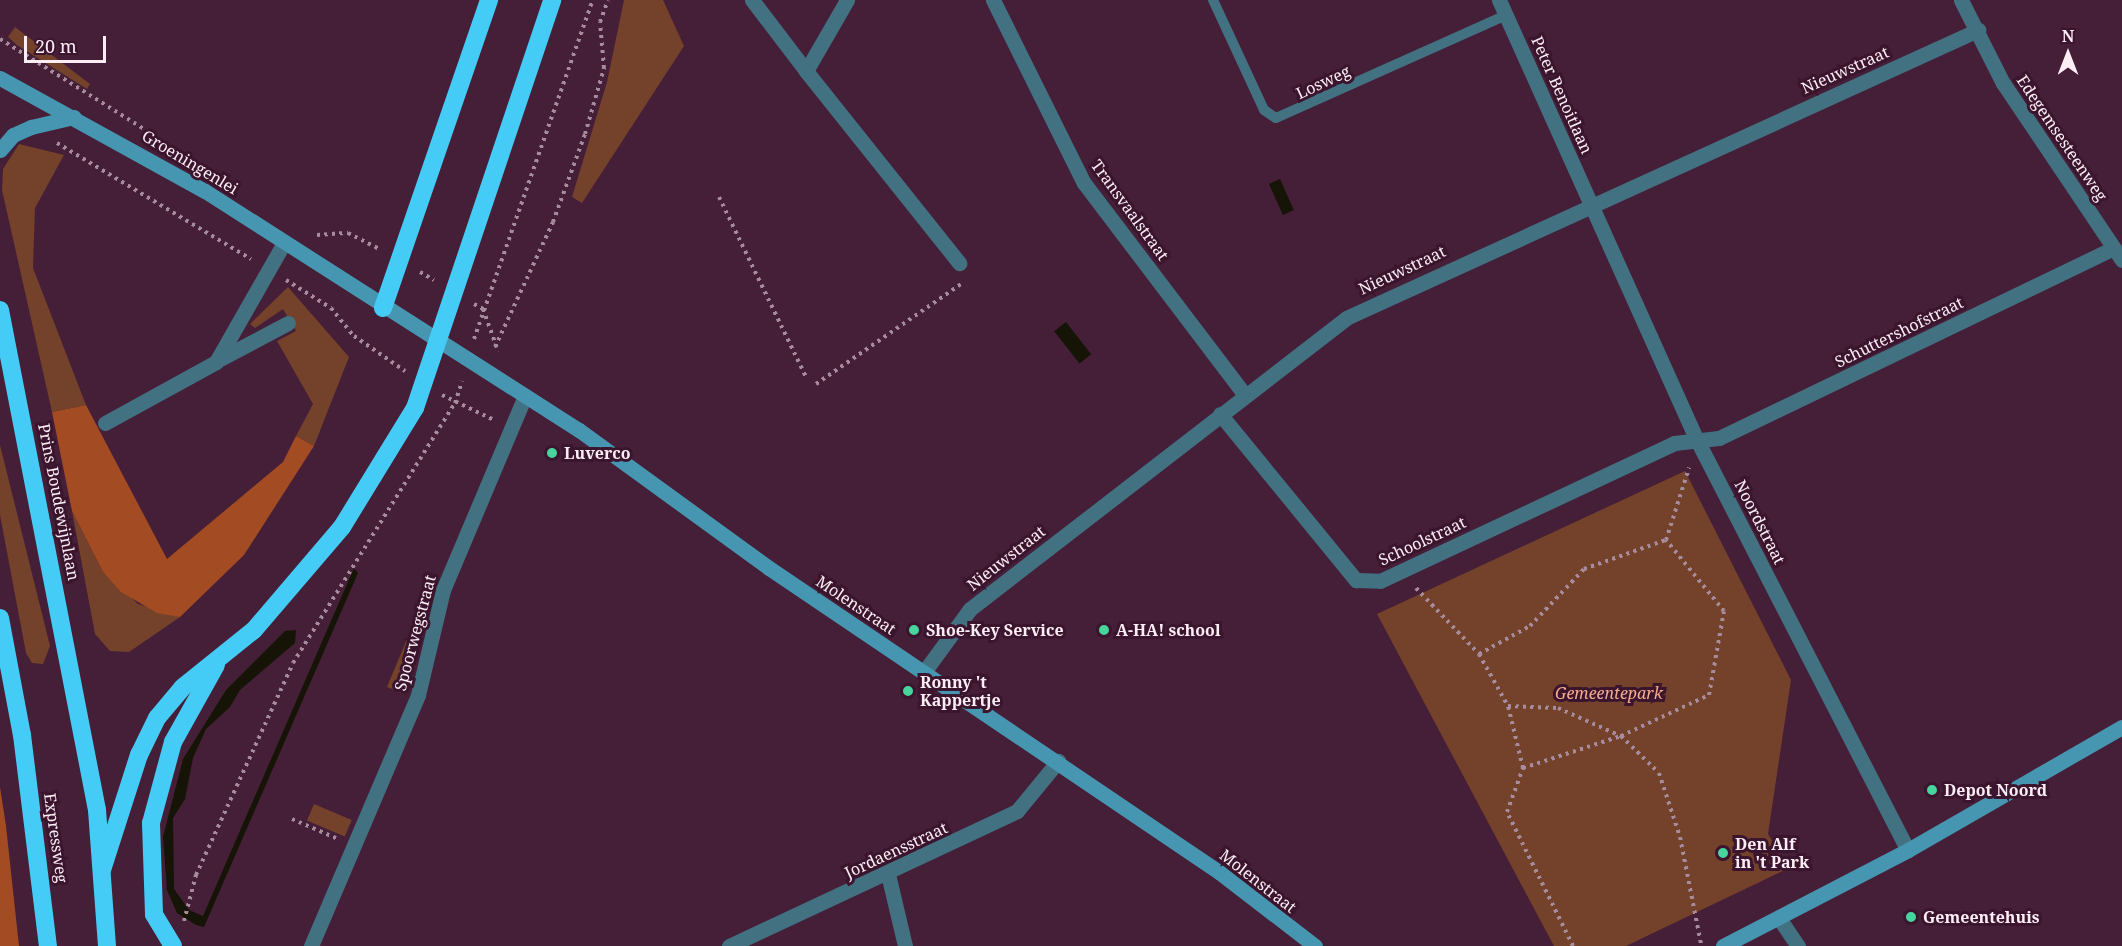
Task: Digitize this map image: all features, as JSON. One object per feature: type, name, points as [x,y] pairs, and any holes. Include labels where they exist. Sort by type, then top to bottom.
[{"type":"highway","points":[[383,308],[489,0]]},
{"type":"highway","points":[[107,946],[102,870],[139,755],[157,718],[183,687],[217,664],[259,624],[342,527],[382,469],[424,383],[552,0]]},
{"type":"highway","name":"Prins Boudewijnlaan","points":[[0,310],[78,702],[102,870]]},
{"type":"highway","name":"Expressweg","points":[[0,618],[22,735],[48,946]]},
{"type":"highway","points":[[173,946],[154,914],[151,823],[173,742],[217,664]]},
{"type":"street","points":[[752,0],[959,263]]},
{"type":"street","points":[[806,71],[847,0]]},
{"type":"street","name":"Transvaalstraat","points":[[993,0],[1084,183],[1245,395]]},
{"type":"street","name":"Peter Benoitlaan","points":[[1499,0],[1589,207]]},
{"type":"street","name":"Edegemsesteenweg","points":[[1961,0],[2003,82],[2118,254]]},
{"type":"street","name":"Nieuwstraat","points":[[924,672],[970,609],[1220,414],[1360,310],[1978,30]]},
{"type":"street","name":"Groeningenlei","points":[[0,78],[74,117],[284,243],[383,308]]},
{"type":"street","points":[[0,150],[29,128],[74,117]]},
{"type":"street","name":"Noordstraat","points":[[1589,207],[1698,442],[1908,850]]},
{"type":"street","points":[[216,362],[284,243]]},
{"type":"street","name":"Schuttershofstraat","points":[[1698,442],[1719,438],[2118,254]]},
{"type":"street","points":[[383,308],[438,344]]},
{"type":"street","points":[[105,423],[288,323]]},
{"type":"street","name":"Molenstraat","points":[[438,344],[525,396],[924,672],[1058,761],[1315,946]]},
{"type":"street","name":"Spoorwegstraat","points":[[311,946],[418,695],[443,590],[525,396]]},
{"type":"street","name":"Schoolstraat","points":[[1220,414],[1356,580],[1380,581],[1674,443],[1698,442]]},
{"type":"street","points":[[1723,946],[1908,850],[2122,727]]},
{"type":"street","name":"Jordaensstraat","points":[[729,946],[1017,812],[1058,761]]},
{"type":"street","points":[[888,874],[905,946]]},
{"type":"street","points":[[1779,918],[1798,946]]},
{"type":"lane","name":"Losweg","points":[[1213,0],[1264,110],[1276,118],[1506,15]]},
{"type":"path","points":[[593,0],[483,309],[495,347],[553,222],[585,134],[604,68],[600,22],[608,0]]},
{"type":"path","points":[[29,128],[331,308],[354,336],[424,383]]},
{"type":"path","points":[[719,197],[806,377]]},
{"type":"path","points":[[816,384],[969,279],[959,263]]},
{"type":"path","points":[[182,926],[196,875],[293,663],[455,404]]},
{"type":"path","points":[[1666,540],[1698,442]]},
{"type":"path","points":[[1479,654],[1530,626],[1584,569],[1666,540]]},
{"type":"path","points":[[1523,768],[1621,736],[1709,695],[1724,611],[1666,540]]},
{"type":"path","points":[[1400,571],[1479,654],[1508,706],[1523,768],[1507,812],[1574,946]]},
{"type":"path","points":[[1508,706],[1558,708],[1621,736],[1659,773],[1680,837],[1701,946]]},
{"type":"path","points":[[292,819],[354,846]]},
{"type":"green space","points":[[624,0],[663,0],[684,46],[582,203],[572,197],[607,82]]},
{"type":"green space","points":[[15,27],[90,84],[87,89],[17,45],[8,37]]},
{"type":"green space","points":[[19,144],[64,155],[35,208],[33,268],[86,405],[52,412],[2,190],[3,169]]},
{"type":"green space","points":[[288,287],[349,357],[314,446],[296,436],[313,404],[277,341],[296,331],[283,309],[255,328],[250,324]]},
{"type":"green space","points":[[0,445],[50,646],[43,664],[32,663],[26,653],[0,515]]},
{"type":"green space","name":"Gemeentepark","points":[[1685,471],[1791,680],[1768,834],[1789,868],[1626,946],[1554,946],[1377,614]]},
{"type":"green space","points":[[72,511],[103,572],[138,604],[180,617],[129,652],[110,651],[95,634]]},
{"type":"green space","points":[[407,639],[408,683],[404,694],[387,687]]},
{"type":"green space","points":[[314,804],[352,820],[345,837],[307,821]]},
{"type":"shaded area","points":[[1280,179],[1294,210],[1283,215],[1269,184]]},
{"type":"shaded area","points":[[1066,322],[1091,354],[1079,364],[1054,331]]},
{"type":"shaded area","points":[[86,405],[167,559],[283,462],[296,436],[314,446],[244,555],[180,617],[157,613],[121,592],[103,572],[72,511],[52,412]]},
{"type":"shaded area","points":[[354,568],[358,573],[204,927],[196,925],[177,913],[167,890],[163,837],[183,759],[226,690],[285,631],[296,630],[295,643],[240,690],[230,707],[206,729],[193,758],[185,799],[173,818],[174,889],[189,910],[203,916]]},
{"type":"shaded area","points":[[0,787],[6,826],[19,946],[0,946]]},
{"type":"place","name":"Luverco","points":[[552,453]]},
{"type":"place","name":"Shoe-Key Service","points":[[914,630]]},
{"type":"place","name":"A-HA! school","points":[[1104,630]]},
{"type":"place","name":"Ronny 't Kappertje","points":[[908,691]]},
{"type":"place","name":"Depot Noord","points":[[1932,790]]},
{"type":"place","name":"Den Alf in 't Park","points":[[1723,853]]},
{"type":"place","name":"Gemeentehuis","points":[[1911,917]]}]
